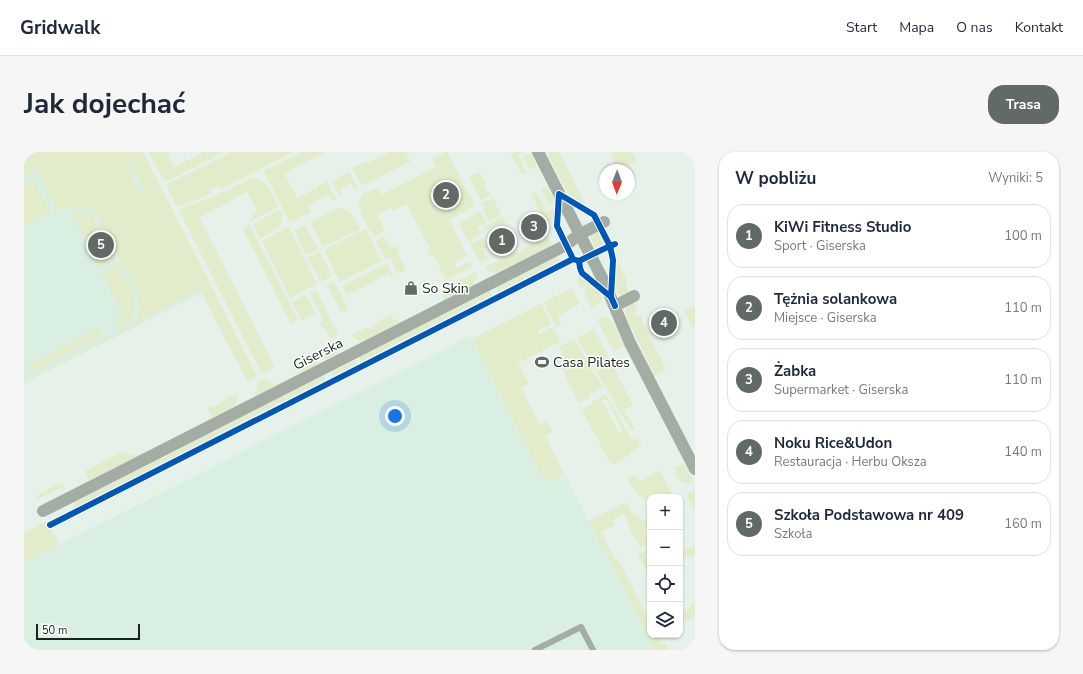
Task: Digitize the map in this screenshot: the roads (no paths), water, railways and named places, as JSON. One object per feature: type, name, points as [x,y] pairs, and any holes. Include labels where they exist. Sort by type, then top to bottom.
[{"type":"street","points":[[538,152],[605,284],[630,342],[695,469]]},
{"type":"street","name":"Giserska","points":[[43,511],[561,247],[580,234],[604,222]]},
{"type":"street","points":[[615,306],[634,296]]},
{"type":"lane","points":[[535,650],[582,627],[593,650]]},
{"type":"place","name":"Tężnia solankowa","points":[[446,195]]},
{"type":"place","name":"Żabka","points":[[534,227]]},
{"type":"place","name":"KiWi Fitness Studio","points":[[502,241]]},
{"type":"place","name":"Szkoła Podstawowa nr 409","points":[[101,245]]},
{"type":"place","name":"So Skin","points":[[411,288]]},
{"type":"place","name":"Noku Rice&Udon","points":[[664,323]]},
{"type":"place","name":"Casa Pilates","points":[[542,362]]}]
